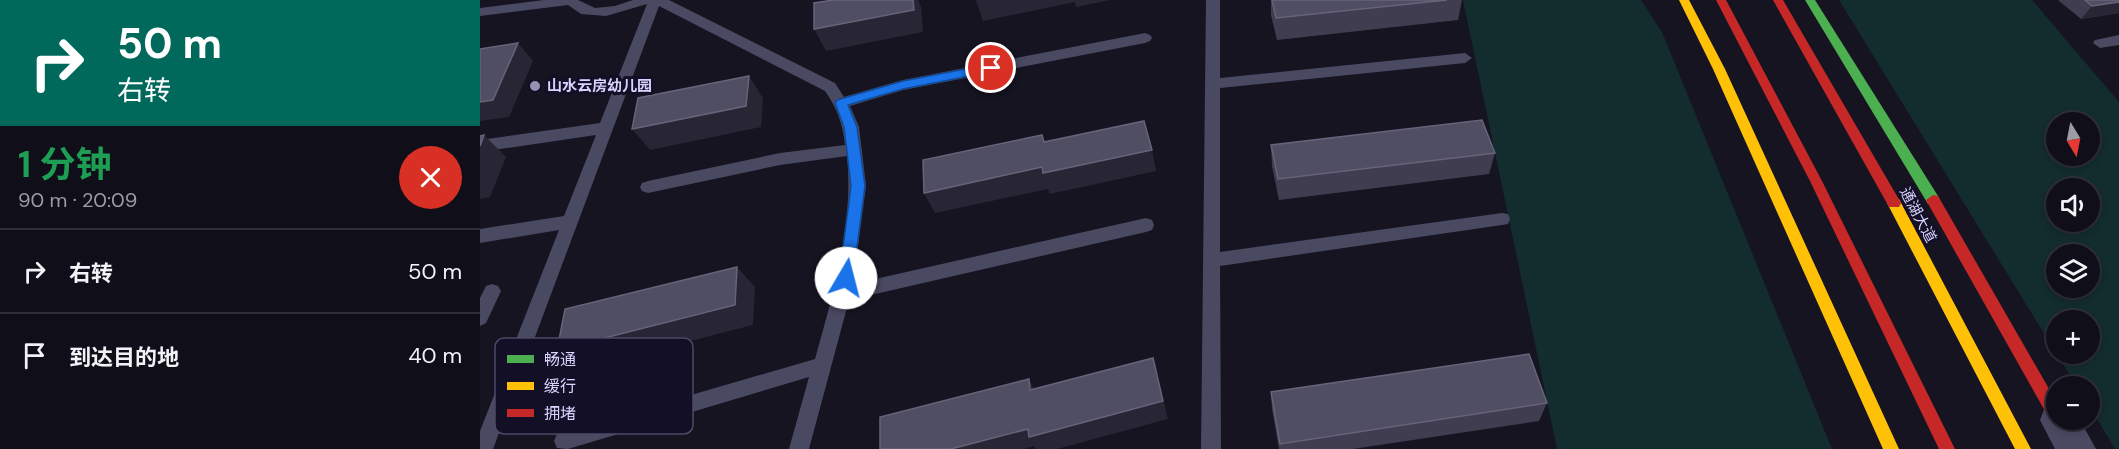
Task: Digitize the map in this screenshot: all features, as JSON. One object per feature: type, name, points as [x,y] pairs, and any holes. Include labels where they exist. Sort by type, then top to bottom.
[{"type":"main road","points":[[1684,0],[1719,69],[1891,449]]},
{"type":"main road","points":[[1721,0],[1816,181],[1947,449]]},
{"type":"main road","name":"通湖大道","points":[[1778,0],[1867,153],[2023,449]]},
{"type":"main road","points":[[1810,0],[1951,230],[2046,397]]},
{"type":"street","points":[[2065,430],[2076,449]]},
{"type":"lane","points":[[480,12],[570,1],[577,8],[601,12],[617,10],[644,0]]},
{"type":"lane","points":[[525,338],[656,0],[830,87],[841,103],[851,127],[858,186],[846,278],[800,449]]},
{"type":"lane","points":[[1211,449],[1213,0]]},
{"type":"lane","points":[[841,103],[903,85],[1145,38]]},
{"type":"lane","points":[[2100,43],[2119,40]]},
{"type":"lane","points":[[1213,84],[1465,58]]},
{"type":"lane","points":[[480,146],[606,128]]},
{"type":"lane","points":[[648,187],[780,159],[854,150]]},
{"type":"lane","points":[[1212,260],[1502,219]]},
{"type":"lane","points":[[480,236],[569,222]]},
{"type":"lane","points":[[841,294],[1146,225]]},
{"type":"lane","points":[[480,318],[492,291]]},
{"type":"lane","points":[[693,403],[822,365]]},
{"type":"lane","points":[[483,449],[495,417]]},
{"type":"lane","points":[[564,441],[588,434]]},
{"type":"green space","points":[[1463,0],[1641,0],[1662,32],[1832,449],[1557,449]]},
{"type":"green space","points":[[1839,0],[2032,0],[2119,102],[2119,449],[2115,449],[2100,424],[2100,376],[2070,376],[2063,364],[2100,364],[2100,310],[2046,310],[2046,337]]},
{"type":"building","points":[[833,0],[913,0],[914,10],[814,29],[814,3]]},
{"type":"building","points":[[1272,0],[1447,0],[1276,18]]},
{"type":"building","points":[[2085,0],[2119,0],[2119,2],[2092,6]]},
{"type":"building","points":[[518,43],[493,100],[480,102],[480,49]]},
{"type":"building","points":[[749,76],[746,106],[632,129],[638,98]]},
{"type":"building","points":[[1482,120],[1495,153],[1278,179],[1271,145]]},
{"type":"building","points":[[1144,121],[1152,150],[1043,173],[1042,167],[924,193],[923,160],[1042,135],[1044,142]]},
{"type":"building","points":[[737,267],[735,305],[604,338],[559,338],[565,309]]},
{"type":"building","points":[[1529,354],[1547,403],[1280,444],[1271,392]]},
{"type":"building","points":[[1153,358],[1163,401],[1029,437],[1028,429],[951,449],[880,449],[880,417],[1029,379],[1030,390]]},
{"type":"traffic: fast","points":[[1810,0],[1933,200]]},
{"type":"traffic: slow","points":[[1684,0],[1719,69],[1891,449]]},
{"type":"traffic: slow","points":[[1894,203],[2023,449]]},
{"type":"traffic: jam","points":[[1721,0],[1816,181],[1947,449]]},
{"type":"traffic: jam","points":[[1778,0],[1894,203]]},
{"type":"traffic: jam","points":[[1933,200],[2046,398]]},
{"type":"place","name":"山水云房幼儿园","points":[[535,86]]},
{"type":"route","points":[[846,278],[858,186],[851,127],[841,103],[903,85],[991,68]]}]
